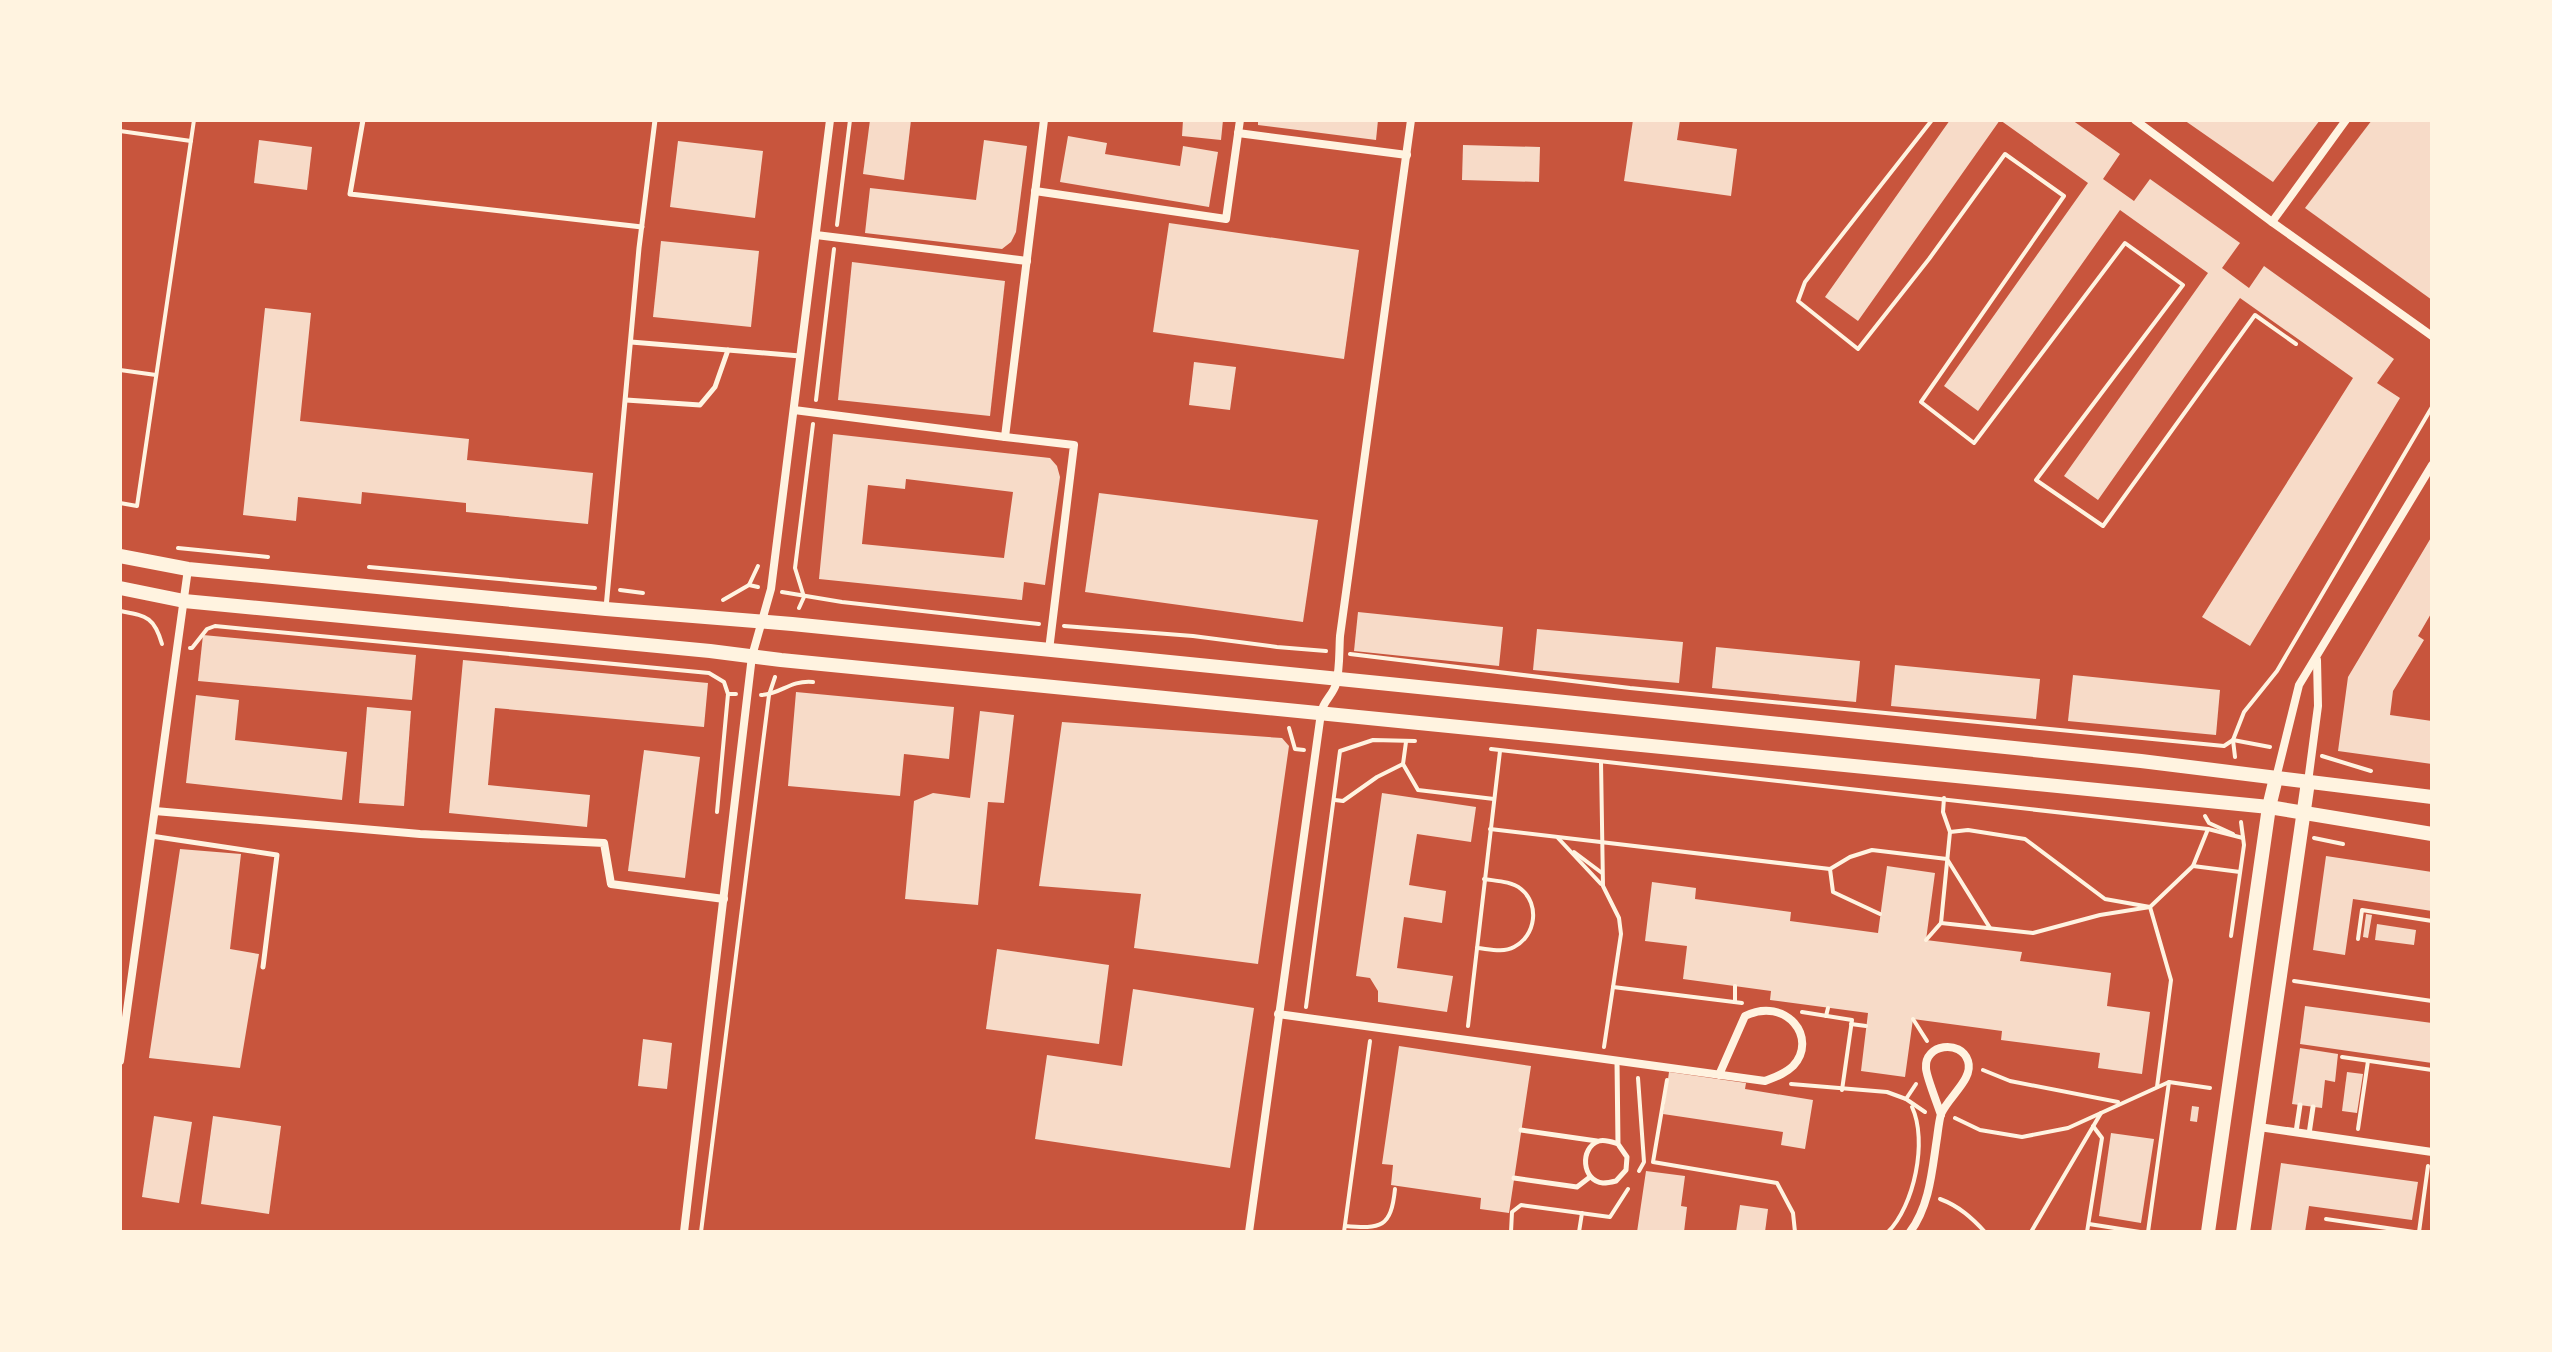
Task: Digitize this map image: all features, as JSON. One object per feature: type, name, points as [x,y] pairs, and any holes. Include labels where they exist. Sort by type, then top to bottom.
[{"type":"main road","points":[[120,556],[188,569],[1337,679],[2141,761],[2432,797]]},
{"type":"main road","points":[[120,588],[184,601],[2269,807],[2432,834]]},
{"type":"main road","points":[[2208,1232],[2269,807],[2276,778]]},
{"type":"main road","points":[[2243,1232],[2308,782]]},
{"type":"street","points":[[684,1232],[752,656],[771,589],[830,120]]},
{"type":"street","points":[[1005,437],[1044,120]]},
{"type":"street","points":[[1035,191],[1226,219],[1240,120]]},
{"type":"street","points":[[1249,1232],[1321,713],[1337,679],[1340,636],[1411,120]]},
{"type":"street","points":[[2135,120],[2432,336]]},
{"type":"street","points":[[2272,222],[2346,120]]},
{"type":"street","points":[[1238,133],[1407,155]]},
{"type":"street","points":[[816,235],[1027,261]]},
{"type":"street","points":[[794,410],[1074,445],[1049,650]]},
{"type":"street","points":[[2276,778],[2299,685],[2432,465]]},
{"type":"street","points":[[120,1061],[188,569]]},
{"type":"street","points":[[2308,782],[2318,706],[2317,659]]},
{"type":"street","points":[[155,811],[420,834],[604,843],[611,884],[724,899]]},
{"type":"street","points":[[1278,1014],[1602,1059],[1719,1075],[1765,1081],[1785,1073],[1796,1063],[1801,1048],[1799,1032],[1790,1017],[1777,1010],[1759,1009],[1745,1016],[1719,1075]]},
{"type":"street","points":[[1910,1232],[1928,1194],[1941,1115],[1957,1088],[1967,1079],[1967,1057],[1953,1047],[1939,1048],[1929,1057],[1926,1068],[1941,1115]]},
{"type":"street","points":[[2259,1127],[2431,1152]]},
{"type":"lane","points":[[363,120],[350,194],[642,227]]},
{"type":"lane","points":[[606,609],[655,120]]},
{"type":"lane","points":[[631,342],[801,356]]},
{"type":"lane","points":[[626,400],[700,405],[715,387],[728,350]]},
{"type":"lane","points":[[151,836],[277,855],[263,967]]},
{"type":"lane","points":[[1598,1141],[1585,1155],[1590,1177],[1601,1183],[1616,1181],[1626,1170],[1627,1157],[1618,1144],[1617,1061]]},
{"type":"lane","points":[[2296,1132],[2300,1105]]},
{"type":"lane","points":[[2309,1134],[2313,1107]]},
{"type":"lane","points":[[1521,1130],[1618,1144]]},
{"type":"lane","points":[[1514,1178],[1577,1187],[1590,1177]]},
{"type":"path","points":[[120,503],[137,506],[194,120]]},
{"type":"path","points":[[714,600],[727,600],[749,585],[804,597],[795,568],[850,120]]},
{"type":"path","points":[[1932,120],[1805,282],[1798,301],[1858,349],[1929,259],[2005,154],[2064,196],[1921,402],[1974,443],[2125,243],[2183,285],[2036,480],[2103,526],[2255,315],[2296,344]]},
{"type":"path","points":[[120,131],[191,141]]},
{"type":"path","points":[[120,370],[156,375]]},
{"type":"path","points":[[1348,653],[1630,688],[2224,746],[2233,740],[2244,712],[2277,671],[2432,407]]},
{"type":"path","points":[[167,547],[272,558]]},
{"type":"path","points":[[364,567],[654,594]]},
{"type":"path","points":[[120,611],[145,615],[154,622],[163,646],[192,648],[207,629],[215,626],[709,673],[724,682],[728,694]]},
{"type":"path","points":[[701,1232],[769,695]]},
{"type":"path","points":[[1304,1018],[1340,751],[1373,740],[1419,741]]},
{"type":"path","points":[[2233,740],[2283,750]]},
{"type":"path","points":[[1406,742],[1403,764],[1418,790],[1494,799]]},
{"type":"path","points":[[1486,748],[2208,829],[2243,838]]},
{"type":"path","points":[[1466,1040],[1500,751]]},
{"type":"path","points":[[2312,752],[2373,771]]},
{"type":"path","points":[[1601,762],[1603,886]]},
{"type":"path","points":[[1335,800],[1343,801],[1377,777],[1403,764]]},
{"type":"path","points":[[1926,940],[1941,923],[1950,832],[1943,812],[1944,798]]},
{"type":"path","points":[[2196,800],[2209,823],[2243,838]]},
{"type":"path","points":[[1490,829],[1830,869],[1861,851],[1872,850],[1947,859]]},
{"type":"path","points":[[1941,923],[2033,933],[2100,915],[2150,907],[2193,866],[2208,829]]},
{"type":"path","points":[[1950,832],[1968,830],[2025,839],[2105,899],[2150,907]]},
{"type":"path","points":[[1556,836],[1603,886],[1619,918],[1621,934],[1602,1059]]},
{"type":"path","points":[[2243,838],[2244,845]]},
{"type":"path","points":[[1562,843],[1603,873]]},
{"type":"path","points":[[1947,859],[1990,928]]},
{"type":"path","points":[[2193,866],[2240,872]]},
{"type":"path","points":[[1830,869],[1833,892],[1880,914]]},
{"type":"path","points":[[1477,948],[1505,950],[1515,947],[1529,933],[1533,920],[1533,907],[1521,889],[1511,883],[1484,879]]},
{"type":"path","points":[[2150,907],[2171,980],[2157,1087]]},
{"type":"path","points":[[2358,939],[2362,910],[2432,921]]},
{"type":"path","points":[[2280,979],[2432,1001]]},
{"type":"path","points":[[1735,986],[1735,1002]]},
{"type":"path","points":[[1826,1016],[1828,1008]]},
{"type":"path","points":[[1913,1019],[1931,1047]]},
{"type":"path","points":[[1851,1024],[1866,1026]]},
{"type":"path","points":[[1372,1027],[1344,1229],[1371,1229],[1382,1225],[1390,1217],[1395,1189]]},
{"type":"path","points":[[2342,1057],[2432,1070]]},
{"type":"path","points":[[2356,1141],[2368,1061]]},
{"type":"path","points":[[1978,1075],[1976,1067],[2010,1081],[2120,1102]]},
{"type":"path","points":[[1670,1068],[1653,1162],[1777,1183],[1793,1213],[1795,1232]]},
{"type":"path","points":[[1765,1081],[1887,1092],[1906,1099],[1929,1114]]},
{"type":"path","points":[[2148,1232],[2169,1082]]},
{"type":"path","points":[[1959,1109],[1955,1118],[1980,1130],[2022,1137],[2068,1128],[2169,1082],[2210,1088]]},
{"type":"path","points":[[1906,1099],[1917,1083]]},
{"type":"path","points":[[1888,1232],[1902,1214],[1911,1193],[1919,1135],[1911,1105]]},
{"type":"path","points":[[2031,1232],[2102,1111]]},
{"type":"path","points":[[2087,1232],[2102,1138],[2093,1126]]},
{"type":"path","points":[[2326,1219],[2416,1232],[2431,1152]]},
{"type":"path","points":[[1911,1193],[1928,1194],[1953,1203],[1985,1232]]},
{"type":"path","points":[[1511,1232],[1512,1212]]},
{"type":"path","points":[[1579,1232],[1582,1213]]},
{"type":"path","points":[[2089,1224],[2140,1232]]},
{"type":"building","points":[[870,120],[911,120],[904,180],[863,174]]},
{"type":"building","points":[[1183,120],[1223,120],[1221,140],[1182,136]]},
{"type":"building","points":[[1258,120],[1378,120],[1376,140],[1258,125]]},
{"type":"building","points":[[1633,120],[1680,120],[1677,140],[1737,149],[1731,196],[1624,181]]},
{"type":"building","points":[[1950,120],[2000,120],[1858,321],[1825,297]]},
{"type":"building","points":[[2000,120],[2072,120],[2120,154],[2103,179],[2134,201],[2150,179],[2240,243],[2222,268],[2249,288],[2264,266],[2394,359],[2377,383],[2400,398],[2250,646],[2202,617],[2353,378],[2240,298],[2098,500],[2064,476],[2208,273],[2120,210],[1978,411],[1944,386],[2088,183]]},
{"type":"building","points":[[2184,120],[2260,122],[2320,120],[2273,182]]},
{"type":"building","points":[[2372,120],[2432,120],[2432,300],[2305,208]]},
{"type":"building","points":[[1068,136],[1107,143],[1105,154],[1180,166],[1183,146],[1218,152],[1209,207],[1060,182]]},
{"type":"building","points":[[259,140],[312,147],[307,190],[254,183]]},
{"type":"building","points":[[984,140],[1027,146],[1016,232],[1011,242],[1002,249],[865,233],[870,188],[976,200]]},
{"type":"building","points":[[678,141],[763,151],[755,218],[670,207]]},
{"type":"building","points":[[1463,145],[1540,147],[1539,182],[1462,180]]},
{"type":"building","points":[[1169,223],[1359,250],[1344,359],[1153,332]]},
{"type":"building","points":[[661,241],[759,251],[751,327],[653,317]]},
{"type":"building","points":[[852,262],[1005,281],[990,416],[838,400]]},
{"type":"building","points":[[265,308],[311,313],[300,421],[469,439],[467,460],[593,473],[588,524],[466,512],[466,503],[362,492],[361,504],[298,497],[296,521],[243,515]]},
{"type":"building","points":[[1194,362],[1236,367],[1230,410],[1189,405]]},
{"type":"building","points":[[833,434],[1050,458],[1057,466],[1060,477],[1045,585],[1024,582],[1022,600],[819,579]],"holes":[[[906,479],[1013,492],[1004,558],[862,544],[868,485],[905,489]]]},
{"type":"building","points":[[1099,493],[1318,520],[1303,622],[1085,592]]},
{"type":"building","points":[[2432,536],[2432,612],[2418,636],[2424,640],[2393,691],[2390,715],[2432,721],[2432,764],[2338,751],[2348,677]]},
{"type":"building","points":[[1358,612],[1503,627],[1499,666],[1354,651]]},
{"type":"building","points":[[1537,629],[1683,642],[1679,683],[1533,670]]},
{"type":"building","points":[[203,635],[416,655],[412,700],[198,681]]},
{"type":"building","points":[[1716,647],[1860,661],[1856,702],[1712,688]]},
{"type":"building","points":[[463,660],[708,683],[704,727],[495,708],[488,785],[590,795],[587,827],[449,813]]},
{"type":"building","points":[[1895,665],[2040,679],[2036,719],[1891,706]]},
{"type":"building","points":[[2073,675],[2220,690],[2216,735],[2068,721]]},
{"type":"building","points":[[796,692],[954,707],[949,759],[904,754],[900,796],[788,786]]},
{"type":"building","points":[[196,695],[239,700],[235,740],[347,752],[342,800],[186,783]]},
{"type":"building","points":[[367,707],[411,711],[404,806],[359,803]]},
{"type":"building","points":[[980,711],[1014,715],[1004,803],[988,802],[978,905],[905,899],[914,801],[933,793],[970,798]]},
{"type":"building","points":[[1062,722],[1282,738],[1289,746],[1258,964],[1134,948],[1141,894],[1039,886]]},
{"type":"building","points":[[644,750],[700,757],[685,878],[628,871]]},
{"type":"building","points":[[1382,793],[1476,807],[1471,842],[1417,834],[1409,885],[1446,891],[1442,923],[1404,917],[1397,968],[1453,976],[1447,1012],[1378,1002],[1378,991],[1370,978],[1356,976]]},
{"type":"building","points":[[180,849],[241,854],[230,949],[259,954],[240,1068],[149,1058]]},
{"type":"building","points":[[2326,856],[2432,872],[2432,911],[2353,899],[2345,955],[2313,950]]},
{"type":"building","points":[[1887,866],[1935,873],[1926,940],[2022,952],[2020,961],[2111,973],[2107,1006],[2150,1012],[2142,1074],[2098,1068],[2100,1053],[2001,1040],[2002,1031],[1913,1019],[1905,1077],[1861,1071],[1868,1013],[1770,1000],[1771,991],[1683,979],[1687,946],[1645,941],[1652,882],[1696,888],[1695,899],[1791,912],[1790,921],[1878,933]]},
{"type":"building","points":[[2366,914],[2372,915],[2368,938],[2363,937]]},
{"type":"building","points":[[2377,924],[2416,930],[2414,945],[2375,940]]},
{"type":"building","points":[[997,949],[1109,965],[1099,1044],[986,1029]]},
{"type":"building","points":[[1133,989],[1254,1008],[1230,1168],[1035,1139],[1047,1055],[1122,1066]]},
{"type":"building","points":[[2305,1006],[2432,1023],[2432,1063],[2300,1044]]},
{"type":"building","points":[[643,1039],[672,1043],[667,1089],[638,1086]]},
{"type":"building","points":[[1399,1046],[1531,1066],[1509,1213],[1480,1209],[1481,1198],[1391,1185],[1393,1165],[1382,1164]]},
{"type":"building","points":[[2300,1048],[2338,1054],[2335,1082],[2325,1080],[2322,1108],[2292,1104]]},
{"type":"building","points":[[1669,1072],[1746,1083],[1745,1089],[1813,1100],[1805,1149],[1781,1145],[1783,1132],[1663,1114]]},
{"type":"building","points":[[2347,1072],[2363,1074],[2357,1113],[2342,1111]]},
{"type":"building","points":[[2192,1106],[2199,1107],[2197,1122],[2190,1121]]},
{"type":"building","points":[[154,1116],[192,1122],[179,1203],[142,1197]]},
{"type":"building","points":[[213,1116],[281,1126],[269,1214],[201,1204]]},
{"type":"building","points":[[2111,1133],[2154,1139],[2141,1223],[2099,1216]]},
{"type":"building","points":[[2281,1163],[2418,1182],[2412,1220],[2309,1206],[2305,1232],[2271,1232]]},
{"type":"building","points":[[1646,1171],[1685,1176],[1681,1206],[1687,1207],[1684,1232],[1637,1232]]},
{"type":"building","points":[[1740,1205],[1768,1209],[1765,1232],[1736,1232]]}]
